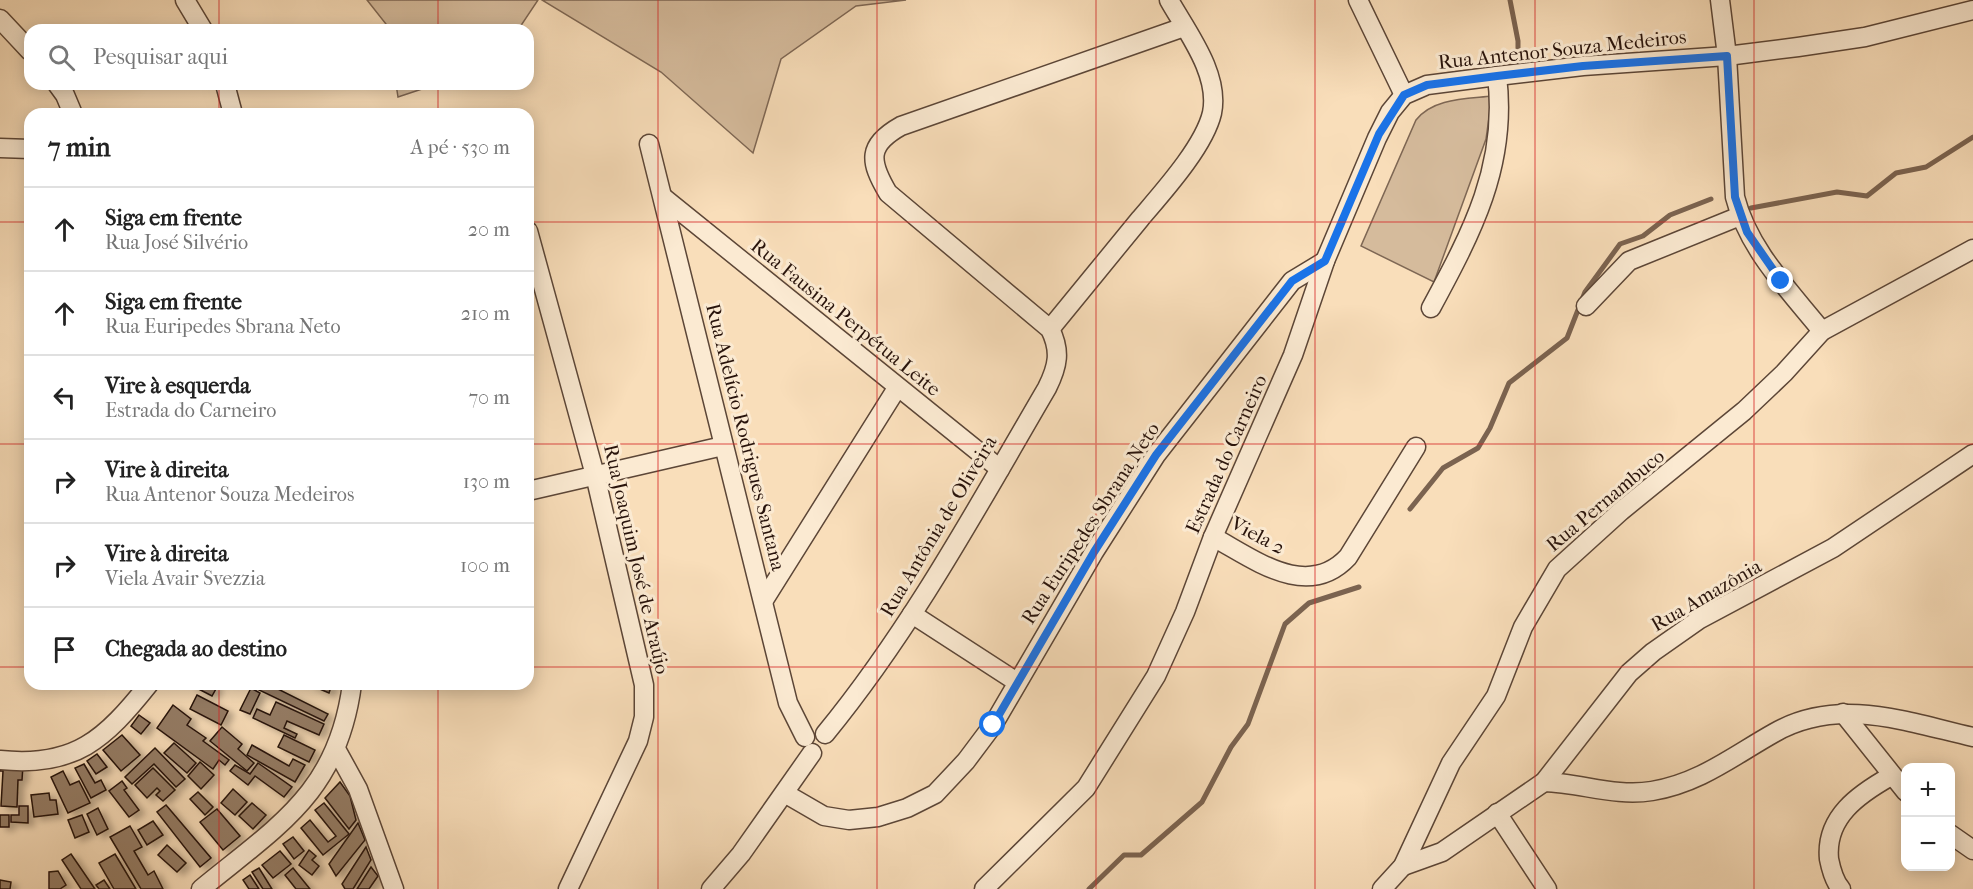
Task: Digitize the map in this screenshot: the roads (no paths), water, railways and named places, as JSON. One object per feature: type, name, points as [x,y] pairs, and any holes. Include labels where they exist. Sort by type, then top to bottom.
[{"type":"street","points":[[185,0],[199,24]]},
{"type":"street","points":[[1169,0],[1200,55],[1210,84],[1212,113],[1203,133],[1177,174],[1050,329],[888,193],[878,176],[876,146],[881,136],[902,126],[1184,27]]},
{"type":"street","points":[[1358,0],[1404,95]]},
{"type":"street","points":[[1720,0],[1727,56],[1735,197],[1740,216],[1747,232],[1781,281],[1822,331]]},
{"type":"street","name":"Rua Antenor Souza Medeiros","points":[[1404,95],[1427,85],[1497,76],[1583,66],[1727,56],[1865,37],[1973,10]]},
{"type":"street","points":[[0,19],[24,45]]},
{"type":"street","points":[[1431,308],[1470,236],[1488,185],[1497,150],[1499,124],[1497,76]]},
{"type":"street","points":[[61,90],[70,108]]},
{"type":"street","points":[[227,90],[231,108]]},
{"type":"street","name":"Estrada do Carneiro","points":[[984,889],[1086,788],[1156,676],[1185,612],[1213,537],[1293,355],[1325,261],[1379,134],[1404,95]]},
{"type":"street","name":"Rua Adelício Rodrigues Santana","points":[[649,144],[788,704],[809,745]]},
{"type":"street","points":[[0,148],[24,149]]},
{"type":"street","name":"Rua Fausina Perpétua Leite","points":[[664,198],[1000,469]]},
{"type":"street","points":[[1586,306],[1629,261],[1740,216]]},
{"type":"street","name":"Rua Pernambuco","points":[[1382,889],[1403,866],[1450,763],[1496,696],[1524,627],[1557,569],[1621,512],[1744,411],[1784,373],[1822,331],[1973,249]]},
{"type":"street","name":"Rua Joaquim José de Araújo","points":[[534,253],[595,475],[644,685],[645,710],[638,741],[568,889]]},
{"type":"street","name":"Rua Euripedes Sbrana Neto","points":[[786,794],[824,816],[849,820],[878,817],[907,808],[935,794],[966,761],[993,725],[1094,552],[1156,455],[1292,281],[1325,261]]},
{"type":"street","name":"Rua Antônia de Oliveira","points":[[809,745],[814,730],[825,734],[866,684],[912,614],[1000,469],[1056,369],[1058,346],[1050,329]]},
{"type":"street","points":[[764,600],[897,388]]},
{"type":"street","points":[[534,490],[723,446]]},
{"type":"street","name":"Viela 2","points":[[1213,537],[1281,573],[1303,577],[1336,570],[1348,557],[1416,447]]},
{"type":"street","name":"Rua Amazônia","points":[[1403,866],[1442,852],[1544,782],[1629,673],[1653,652],[1700,619],[1833,548],[1973,454]]},
{"type":"street","points":[[912,614],[1017,682]]},
{"type":"street","points":[[0,760],[50,758],[82,750],[122,718],[144,690]]},
{"type":"street","points":[[201,889],[303,802],[319,783],[336,749],[348,716],[351,690]]},
{"type":"street","points":[[1544,782],[1615,793],[1650,791],[1680,785],[1708,774],[1775,732],[1799,721],[1843,713],[1894,717],[1973,737]]},
{"type":"street","points":[[1843,713],[1901,787]]},
{"type":"street","points":[[711,889],[786,794],[809,745]]},
{"type":"street","points":[[336,749],[358,789],[394,889]]},
{"type":"street","points":[[1838,888],[1830,867],[1828,849],[1831,833],[1839,816],[1853,801],[1892,776]]},
{"type":"street","points":[[1497,813],[1547,889]]},
{"type":"street","points":[[1955,837],[1973,850]]},
{"type":"waterway","points":[[1510,0],[1518,41],[1518,57]]},
{"type":"waterway","points":[[1751,208],[1837,192],[1867,196],[1896,173],[1926,167],[1973,137]]},
{"type":"waterway","points":[[1410,509],[1443,468],[1478,448],[1490,428],[1509,383],[1567,338],[1585,292],[1620,244],[1643,236],[1670,215],[1711,199]]},
{"type":"waterway","points":[[1089,889],[1124,855],[1141,855],[1202,802],[1231,747],[1248,724],[1285,624],[1309,603],[1359,587]]}]
